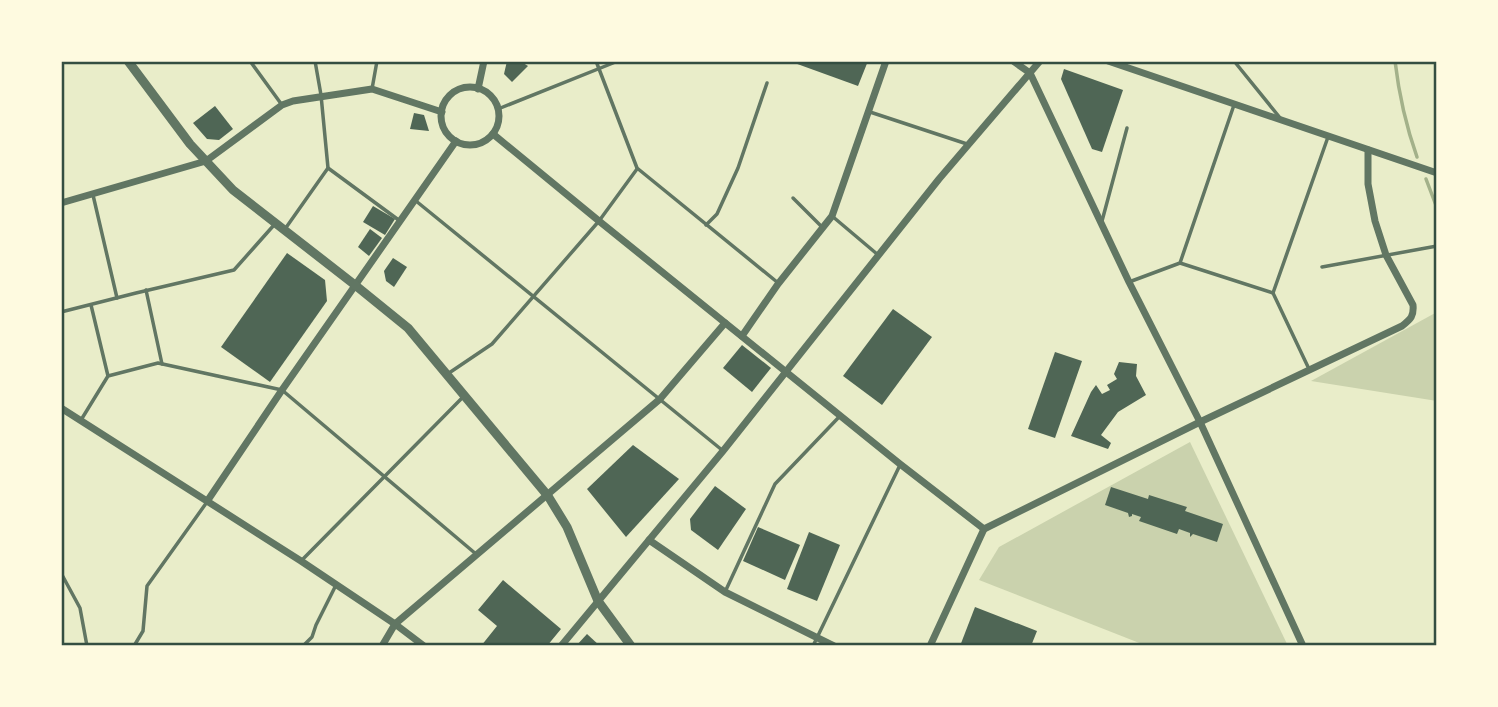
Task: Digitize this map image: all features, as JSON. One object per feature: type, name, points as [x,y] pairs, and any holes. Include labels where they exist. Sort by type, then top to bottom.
[{"type":"street","points":[[128,61],[190,144],[233,190],[408,328],[448,374],[548,496],[567,527],[598,601],[631,646]]},
{"type":"street","points":[[478,89],[484,61]]},
{"type":"street","points":[[742,335],[832,216],[886,61]]},
{"type":"street","points":[[1013,61],[1030,73],[1129,282],[1200,422],[1303,646]]},
{"type":"street","points":[[561,646],[723,451],[967,144],[1040,61]]},
{"type":"street","points":[[1108,61],[1437,173]]},
{"type":"street","points":[[61,203],[206,160],[282,105],[293,101],[372,89],[442,112]]},
{"type":"street","points":[[478,89],[491,96],[498,109],[499,118],[493,134],[487,140],[472,145],[456,141],[444,129],[442,112],[455,92],[478,89]]},
{"type":"street","points":[[493,134],[840,416],[984,529]]},
{"type":"street","points":[[208,500],[456,141]]},
{"type":"street","points":[[930,646],[984,529],[1402,326],[1411,319],[1413,305],[1386,255],[1375,221],[1368,184],[1368,150]]},
{"type":"street","points":[[382,646],[395,624],[660,399],[725,323]]},
{"type":"street","points":[[61,408],[208,500],[424,646]]},
{"type":"street","points":[[649,540],[725,592],[815,642],[834,646]]},
{"type":"lane","points":[[250,61],[282,105]]},
{"type":"lane","points":[[284,230],[328,168],[316,61]]},
{"type":"lane","points":[[372,89],[377,61]]},
{"type":"lane","points":[[596,61],[637,168],[778,284]]},
{"type":"lane","points":[[498,109],[618,61]]},
{"type":"lane","points":[[1024,61],[1030,73]]},
{"type":"lane","points":[[1234,61],[1283,121]]},
{"type":"lane","points":[[706,225],[717,214],[738,167],[767,83]]},
{"type":"lane","points":[[1180,263],[1234,105]]},
{"type":"lane","points":[[869,111],[967,144]]},
{"type":"lane","points":[[1101,223],[1127,128]]},
{"type":"lane","points":[[1309,369],[1273,293],[1328,136]]},
{"type":"lane","points":[[328,168],[400,221]]},
{"type":"lane","points":[[448,374],[492,344],[598,221],[637,168]]},
{"type":"lane","points":[[93,195],[117,298]]},
{"type":"lane","points":[[793,198],[823,229]]},
{"type":"lane","points":[[414,200],[723,451]]},
{"type":"lane","points":[[832,216],[879,255]]},
{"type":"lane","points":[[61,312],[234,270],[275,224]]},
{"type":"lane","points":[[1321,267],[1437,246]]},
{"type":"lane","points":[[1129,282],[1180,263],[1273,293]]},
{"type":"lane","points":[[146,290],[162,364]]},
{"type":"lane","points":[[91,304],[108,376]]},
{"type":"lane","points":[[80,420],[108,376],[158,363],[282,390],[478,555]]},
{"type":"lane","points":[[301,561],[465,395]]},
{"type":"lane","points":[[725,592],[775,484],[840,416]]},
{"type":"lane","points":[[815,642],[900,464]]},
{"type":"lane","points":[[134,646],[143,631],[147,586],[208,500]]},
{"type":"lane","points":[[61,573],[80,608],[87,646]]},
{"type":"lane","points":[[303,646],[312,637],[336,585]]},
{"type":"green space","points":[[1437,312],[1437,401],[1311,381]]},
{"type":"green space","points":[[1190,442],[1288,646],[1147,646],[979,580],[999,547]]},
{"type":"building","points":[[507,61],[520,61],[528,66],[512,82],[504,74]]},
{"type":"building","points":[[789,61],[868,61],[858,86]]},
{"type":"building","points":[[1064,69],[1123,90],[1102,152],[1092,149],[1061,79]]},
{"type":"building","points":[[215,106],[233,129],[219,140],[207,139],[193,123]]},
{"type":"building","points":[[414,113],[424,115],[429,131],[410,129]]},
{"type":"building","points":[[373,206],[395,219],[385,235],[363,222]]},
{"type":"building","points":[[370,229],[382,238],[369,256],[358,247]]},
{"type":"building","points":[[287,253],[325,280],[327,301],[270,382],[221,347]]},
{"type":"building","points":[[393,258],[407,267],[394,287],[386,281],[384,271]]},
{"type":"building","points":[[893,309],[932,337],[882,405],[843,376]]},
{"type":"building","points":[[742,345],[771,368],[752,392],[723,368]]},
{"type":"building","points":[[1055,352],[1082,361],[1055,438],[1028,429]]},
{"type":"building","points":[[1119,362],[1137,364],[1136,376],[1146,395],[1118,412],[1101,435],[1111,443],[1108,449],[1071,436],[1096,385],[1102,394],[1110,390],[1107,385],[1117,379],[1114,374]]},
{"type":"building","points":[[633,445],[679,479],[626,537],[587,489]]},
{"type":"building","points":[[715,486],[746,509],[718,550],[691,530],[690,519]]},
{"type":"building","points":[[1111,487],[1148,499],[1149,495],[1187,507],[1185,511],[1223,524],[1217,542],[1193,534],[1190,537],[1190,533],[1179,529],[1177,534],[1139,521],[1141,517],[1132,514],[1129,517],[1128,513],[1105,505]]},
{"type":"building","points":[[758,527],[800,545],[785,580],[743,561]]},
{"type":"building","points":[[809,532],[840,545],[817,601],[787,589]]},
{"type":"building","points":[[503,580],[561,629],[547,646],[519,646],[515,643],[513,646],[481,646],[497,626],[478,610]]},
{"type":"building","points":[[975,607],[1037,631],[1031,646],[960,646]]},
{"type":"building","points":[[587,634],[600,646],[576,646]]},
{"type":"waterway","points":[[1395,61],[1403,110],[1417,157]]},
{"type":"waterway","points":[[1426,179],[1437,208]]}]
